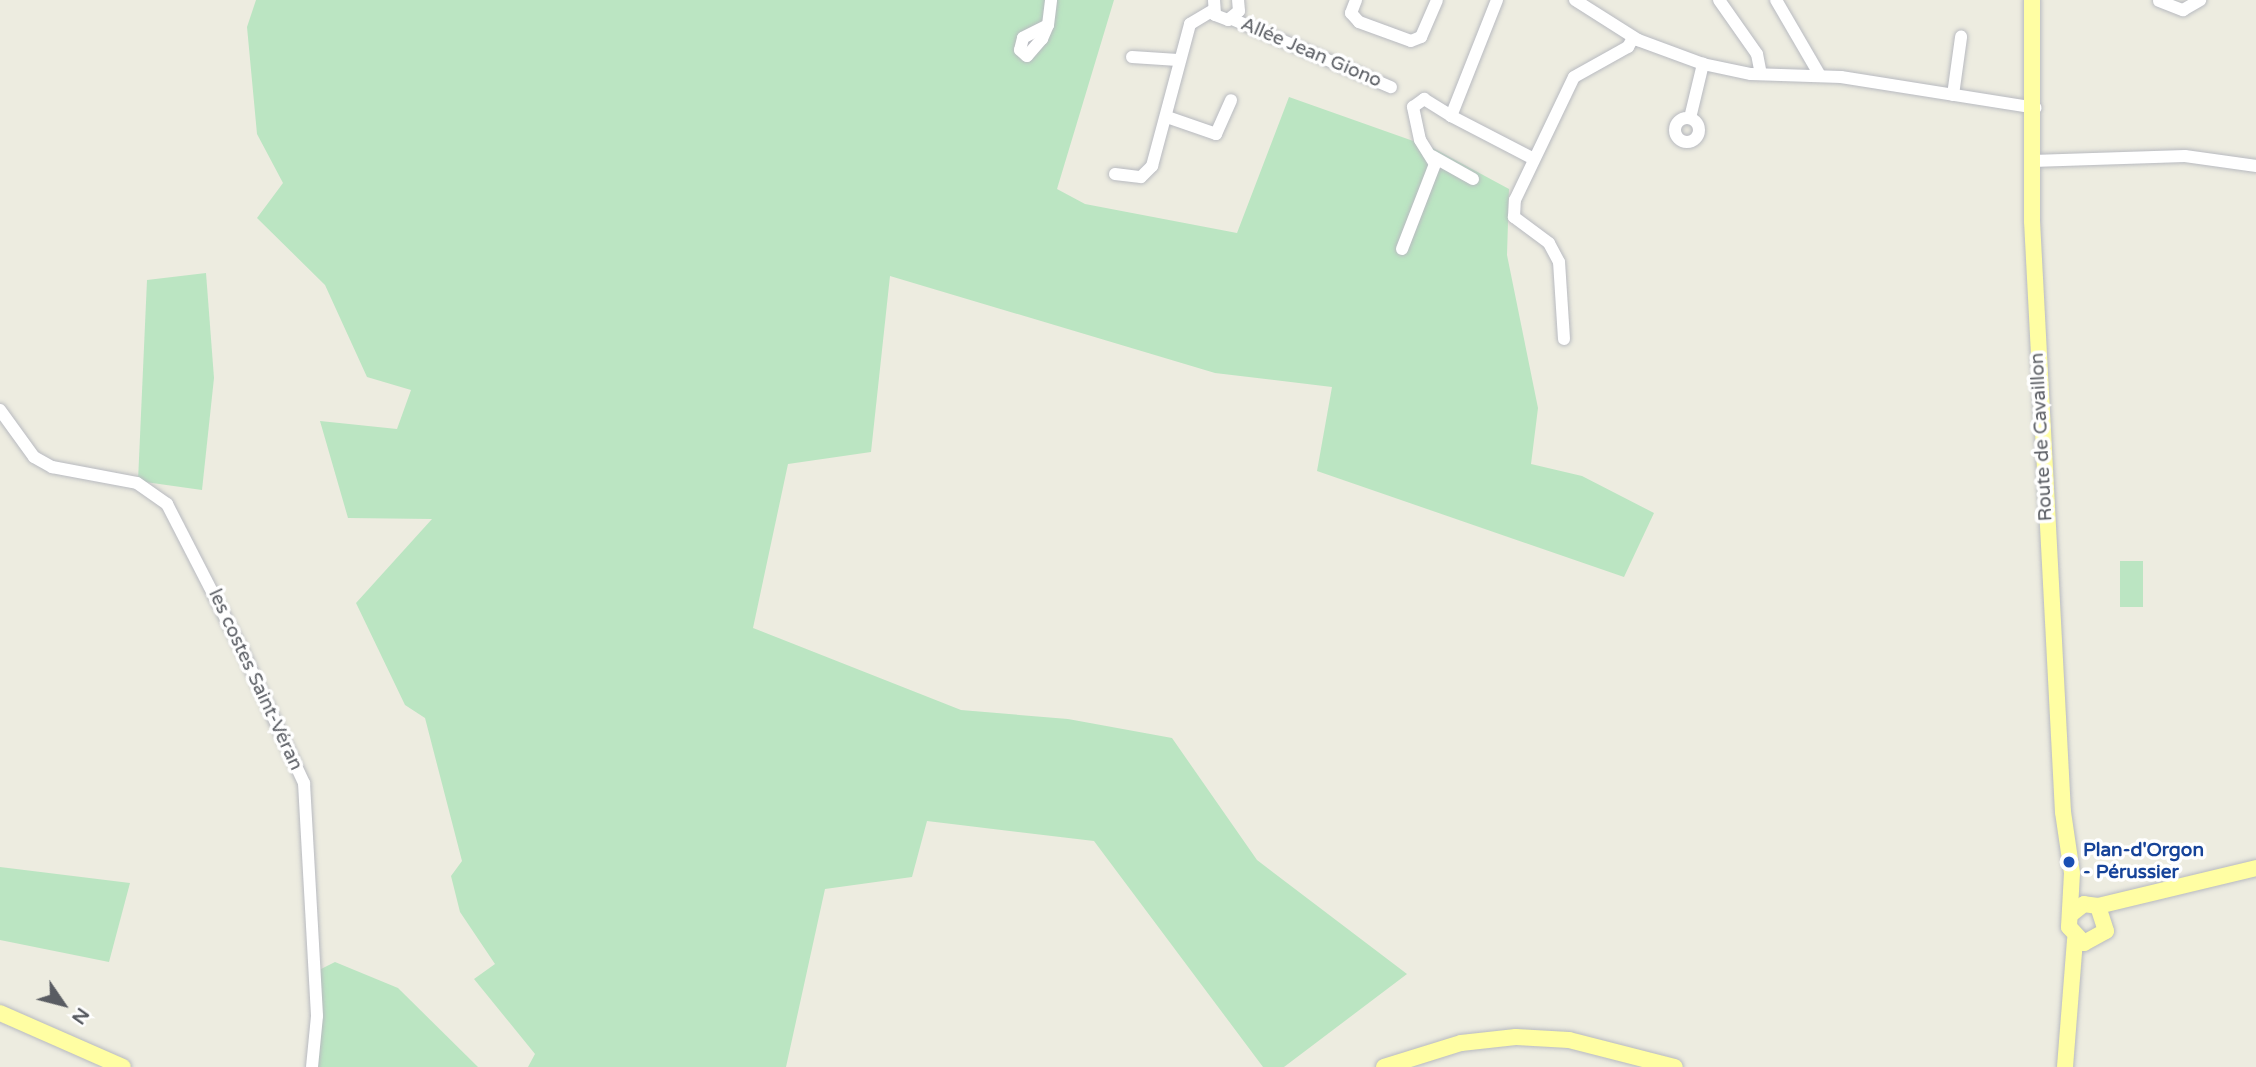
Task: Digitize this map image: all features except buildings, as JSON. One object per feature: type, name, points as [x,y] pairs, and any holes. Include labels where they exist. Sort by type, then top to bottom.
[{"type":"main road","name":"Route de Cavaillon","points":[[2032,0],[2036,108],[2032,162],[2041,429],[2071,873],[2071,914]]},
{"type":"main road","points":[[2065,1067],[2075,939],[2071,914],[2094,905],[2256,867]]},
{"type":"main road","name":"Route de Cavaillon","points":[[2071,873],[2094,905]]},
{"type":"main road","points":[[2073,983],[2094,942],[2108,925],[2143,894]]},
{"type":"main road","points":[[2094,905],[2108,925]]},
{"type":"main road","points":[[2075,939],[2094,942]]},
{"type":"main road","points":[[0,1013],[123,1067]]},
{"type":"main road","points":[[1384,1067],[1461,1043],[1516,1037],[1569,1040],[1670,1066]]},
{"type":"street","points":[[1048,25],[1051,0]]},
{"type":"street","points":[[1232,19],[1238,0]]},
{"type":"street","points":[[1356,0],[1352,13],[1359,22],[1410,41],[1420,37],[1437,0]]},
{"type":"street","points":[[1451,116],[1497,0]]},
{"type":"street","points":[[1575,0],[1633,38],[1703,64],[1762,74],[1819,74],[2036,108]]},
{"type":"street","points":[[1719,0],[1756,54],[1762,74]]},
{"type":"street","points":[[1776,0],[1819,74]]},
{"type":"street","points":[[2150,0],[2159,0],[2183,10],[2200,0]]},
{"type":"street","points":[[1115,174],[1140,177],[1149,170],[1167,117],[1178,60],[1195,17],[1213,3]]},
{"type":"street","name":"Allée Jean Giono","points":[[1213,3],[1221,19],[1232,19],[1391,87]]},
{"type":"street","points":[[1953,95],[1961,37]]},
{"type":"street","points":[[1564,339],[1559,262],[1549,243],[1514,217],[1532,158],[1574,77],[1628,47],[1633,38]]},
{"type":"street","points":[[1132,57],[1178,60]]},
{"type":"street","points":[[1690,118],[1703,64]]},
{"type":"street","points":[[1402,249],[1434,168],[1432,156],[1416,130],[1415,103],[1423,99],[1532,158]]},
{"type":"street","points":[[1167,117],[1216,134],[1231,100]]},
{"type":"street","points":[[1432,156],[1473,179]]},
{"type":"street","points":[[2032,162],[2185,156],[2256,166]]},
{"type":"street","name":"les costes Saint-Véran","points":[[0,410],[34,457],[52,467],[137,483],[167,504],[242,650],[304,783],[317,1016],[312,1067]]},
{"type":"green space","points":[[256,0],[1114,0],[1057,189],[1085,204],[1237,233],[1289,97],[1433,148],[1509,189],[1507,255],[1538,408],[1531,464],[1582,476],[1654,513],[1624,577],[1317,471],[1332,387],[1215,373],[890,276],[871,452],[788,464],[753,628],[961,710],[1068,719],[1172,738],[1257,860],[1407,974],[1284,1067],[1263,1067],[1094,841],[927,821],[912,877],[825,889],[786,1067],[528,1067],[535,1054],[474,979],[495,964],[460,912],[451,876],[462,861],[425,718],[405,705],[356,603],[432,519],[348,518],[320,421],[397,429],[411,390],[367,377],[325,285],[257,218],[283,183],[257,134],[247,27]]},
{"type":"green space","points":[[206,273],[214,378],[202,490],[138,481],[147,280]]},
{"type":"green space","points":[[2120,561],[2143,561],[2143,607],[2120,607]]},
{"type":"green space","points":[[0,867],[130,883],[109,962],[0,940]]},
{"type":"green space","points":[[335,962],[398,988],[478,1067],[317,1067],[317,971]]},
{"type":"place","name":"Plan-d'Orgon - Pérussier","points":[[2069,862]]}]
